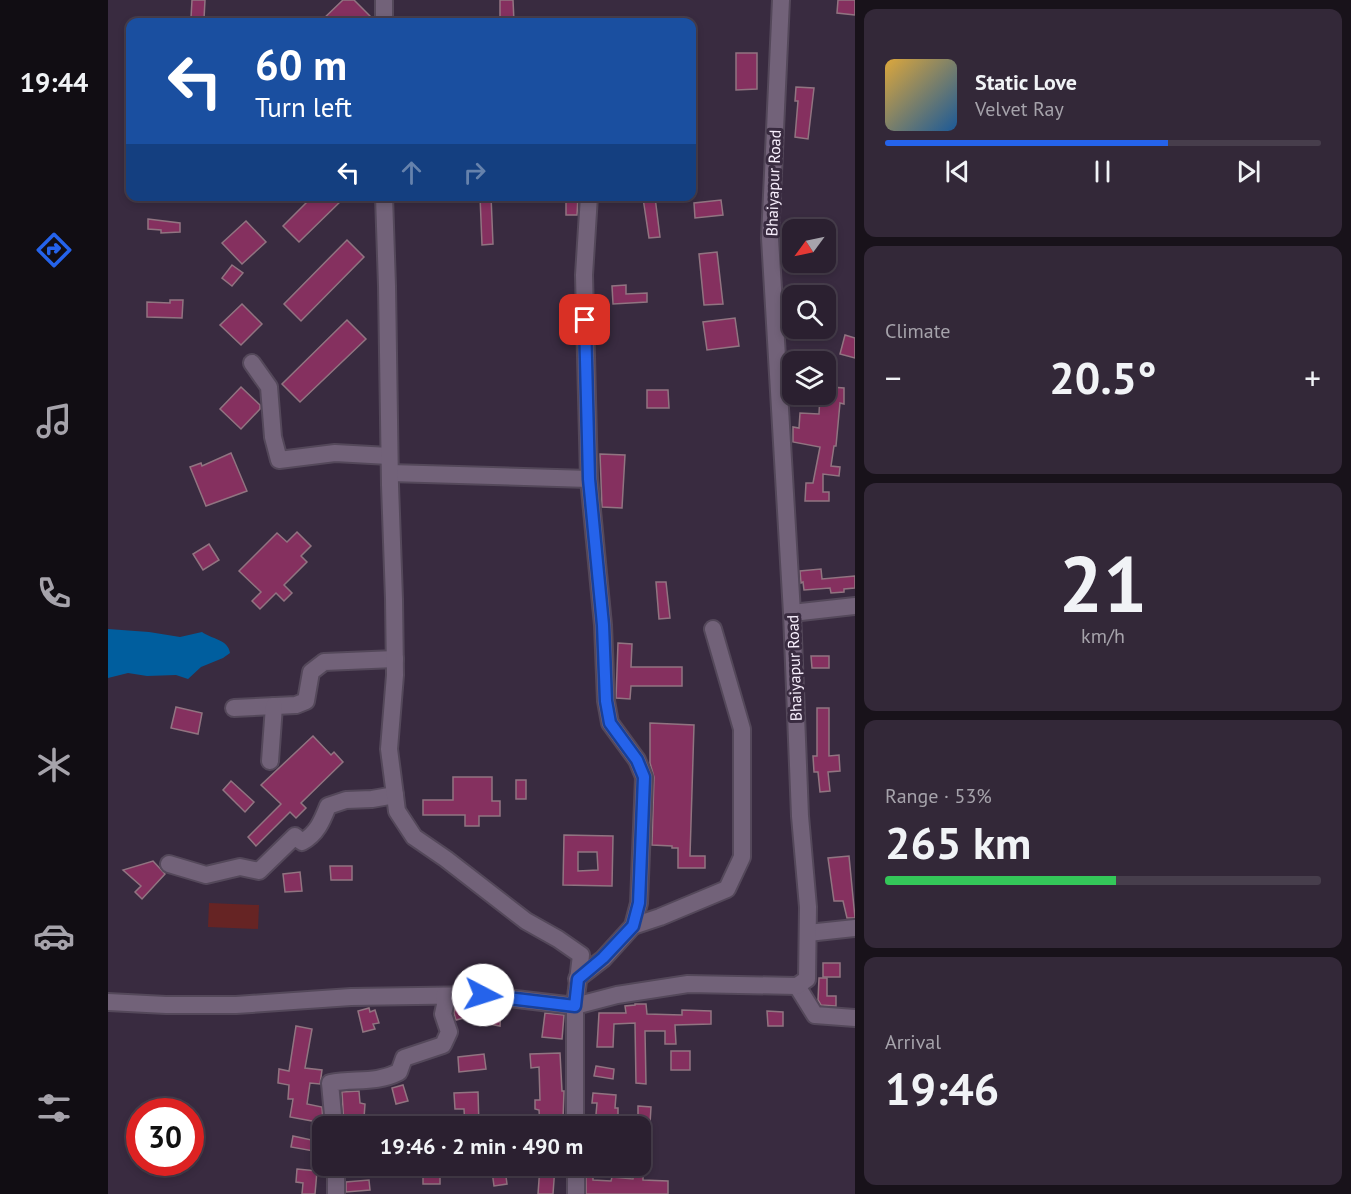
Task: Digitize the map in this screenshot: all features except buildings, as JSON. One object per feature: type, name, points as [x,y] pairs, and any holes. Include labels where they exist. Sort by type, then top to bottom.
[{"type":"street","points":[[384,0],[384,18]]},
{"type":"street","name":"Bhaiyapur Road","points":[[781,0],[770,238],[792,612],[800,816],[808,908],[807,979],[797,986]]},
{"type":"street","points":[[384,201],[395,659],[389,749],[397,811],[414,837],[526,921],[581,955],[575,1006],[575,1116]]},
{"type":"street","points":[[590,201],[584,275],[589,479],[603,625],[606,701],[610,723],[637,760],[644,777],[639,903],[633,926]]},
{"type":"street","points":[[252,363],[269,387],[273,437],[279,460],[335,453],[389,465],[589,479]]},
{"type":"street","points":[[792,612],[855,606]]},
{"type":"street","points":[[578,979],[603,958],[633,926],[727,889],[742,857],[741,729],[713,629]]},
{"type":"street","points":[[234,708],[296,705],[306,701],[311,672],[324,662],[395,659]]},
{"type":"street","points":[[270,761],[273,706]]},
{"type":"street","points":[[169,864],[206,875],[240,867],[259,871],[295,836],[302,842],[312,837],[322,823],[328,806],[346,800],[372,800],[395,795]]},
{"type":"street","points":[[808,933],[855,928]]},
{"type":"street","points":[[108,1002],[236,1005],[351,997],[483,995],[575,1006],[688,984],[797,986],[815,1015],[855,1018]]},
{"type":"street","points":[[333,1116],[330,1083],[342,1080],[372,1081],[392,1076],[399,1072],[404,1058],[443,1045],[448,1032],[443,1014],[444,996]]},
{"type":"street","points":[[336,1176],[336,1194]]},
{"type":"street","points":[[576,1176],[576,1194]]},
{"type":"shaded area","points":[[209,903],[259,905],[258,929],[208,927]]},
{"type":"water","points":[[108,629],[180,637],[202,632],[223,642],[229,648],[230,653],[201,667],[188,679],[176,675],[147,676],[128,673],[108,678]]},
{"type":"route","points":[[483,995],[575,1006],[578,979],[603,958],[633,926],[639,903],[644,777],[637,760],[610,723],[606,701],[603,625],[589,479],[585,320]]}]
